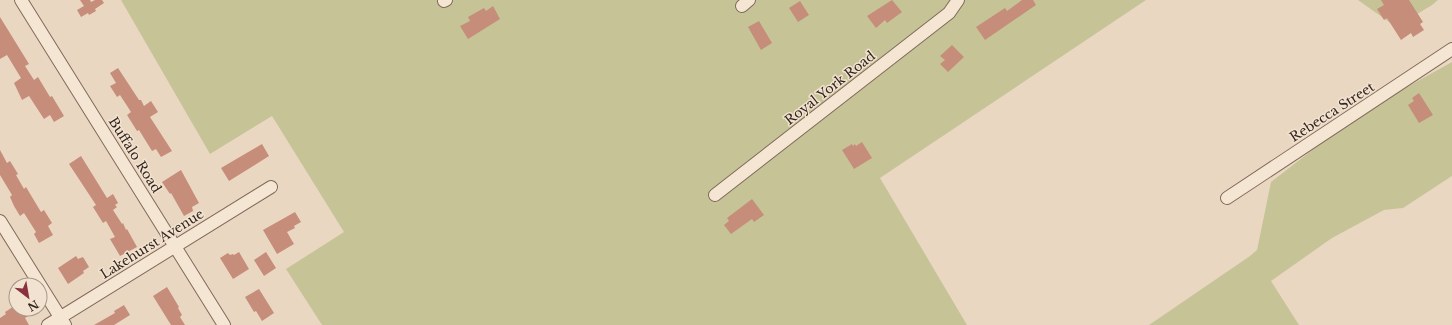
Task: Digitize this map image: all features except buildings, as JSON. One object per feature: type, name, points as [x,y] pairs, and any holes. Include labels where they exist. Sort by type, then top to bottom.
[{"type":"street","name":"Buffalo Road","points":[[21,0],[224,325]]},
{"type":"street","name":"Royal York Road","points":[[715,195],[949,13],[958,0]]},
{"type":"street","name":"Rebecca Street","points":[[1226,198],[1452,49]]},
{"type":"street","name":"Lakehurst Avenue","points":[[48,325],[62,321],[175,246],[271,187]]},
{"type":"street","points":[[0,221],[35,277]]},
{"type":"street","points":[[48,298],[62,321]]},
{"type":"shaded area","points":[[121,0],[1146,0],[880,178],[967,325],[322,325],[286,269],[344,232],[272,116],[210,154]]},
{"type":"shaded area","points":[[1358,0],[1438,0],[1396,27]]},
{"type":"shaded area","points":[[1452,62],[1452,176],[1403,208],[1384,210],[1332,238],[1271,281],[1299,325],[1149,325],[1257,250],[1271,182],[1360,113]]}]
